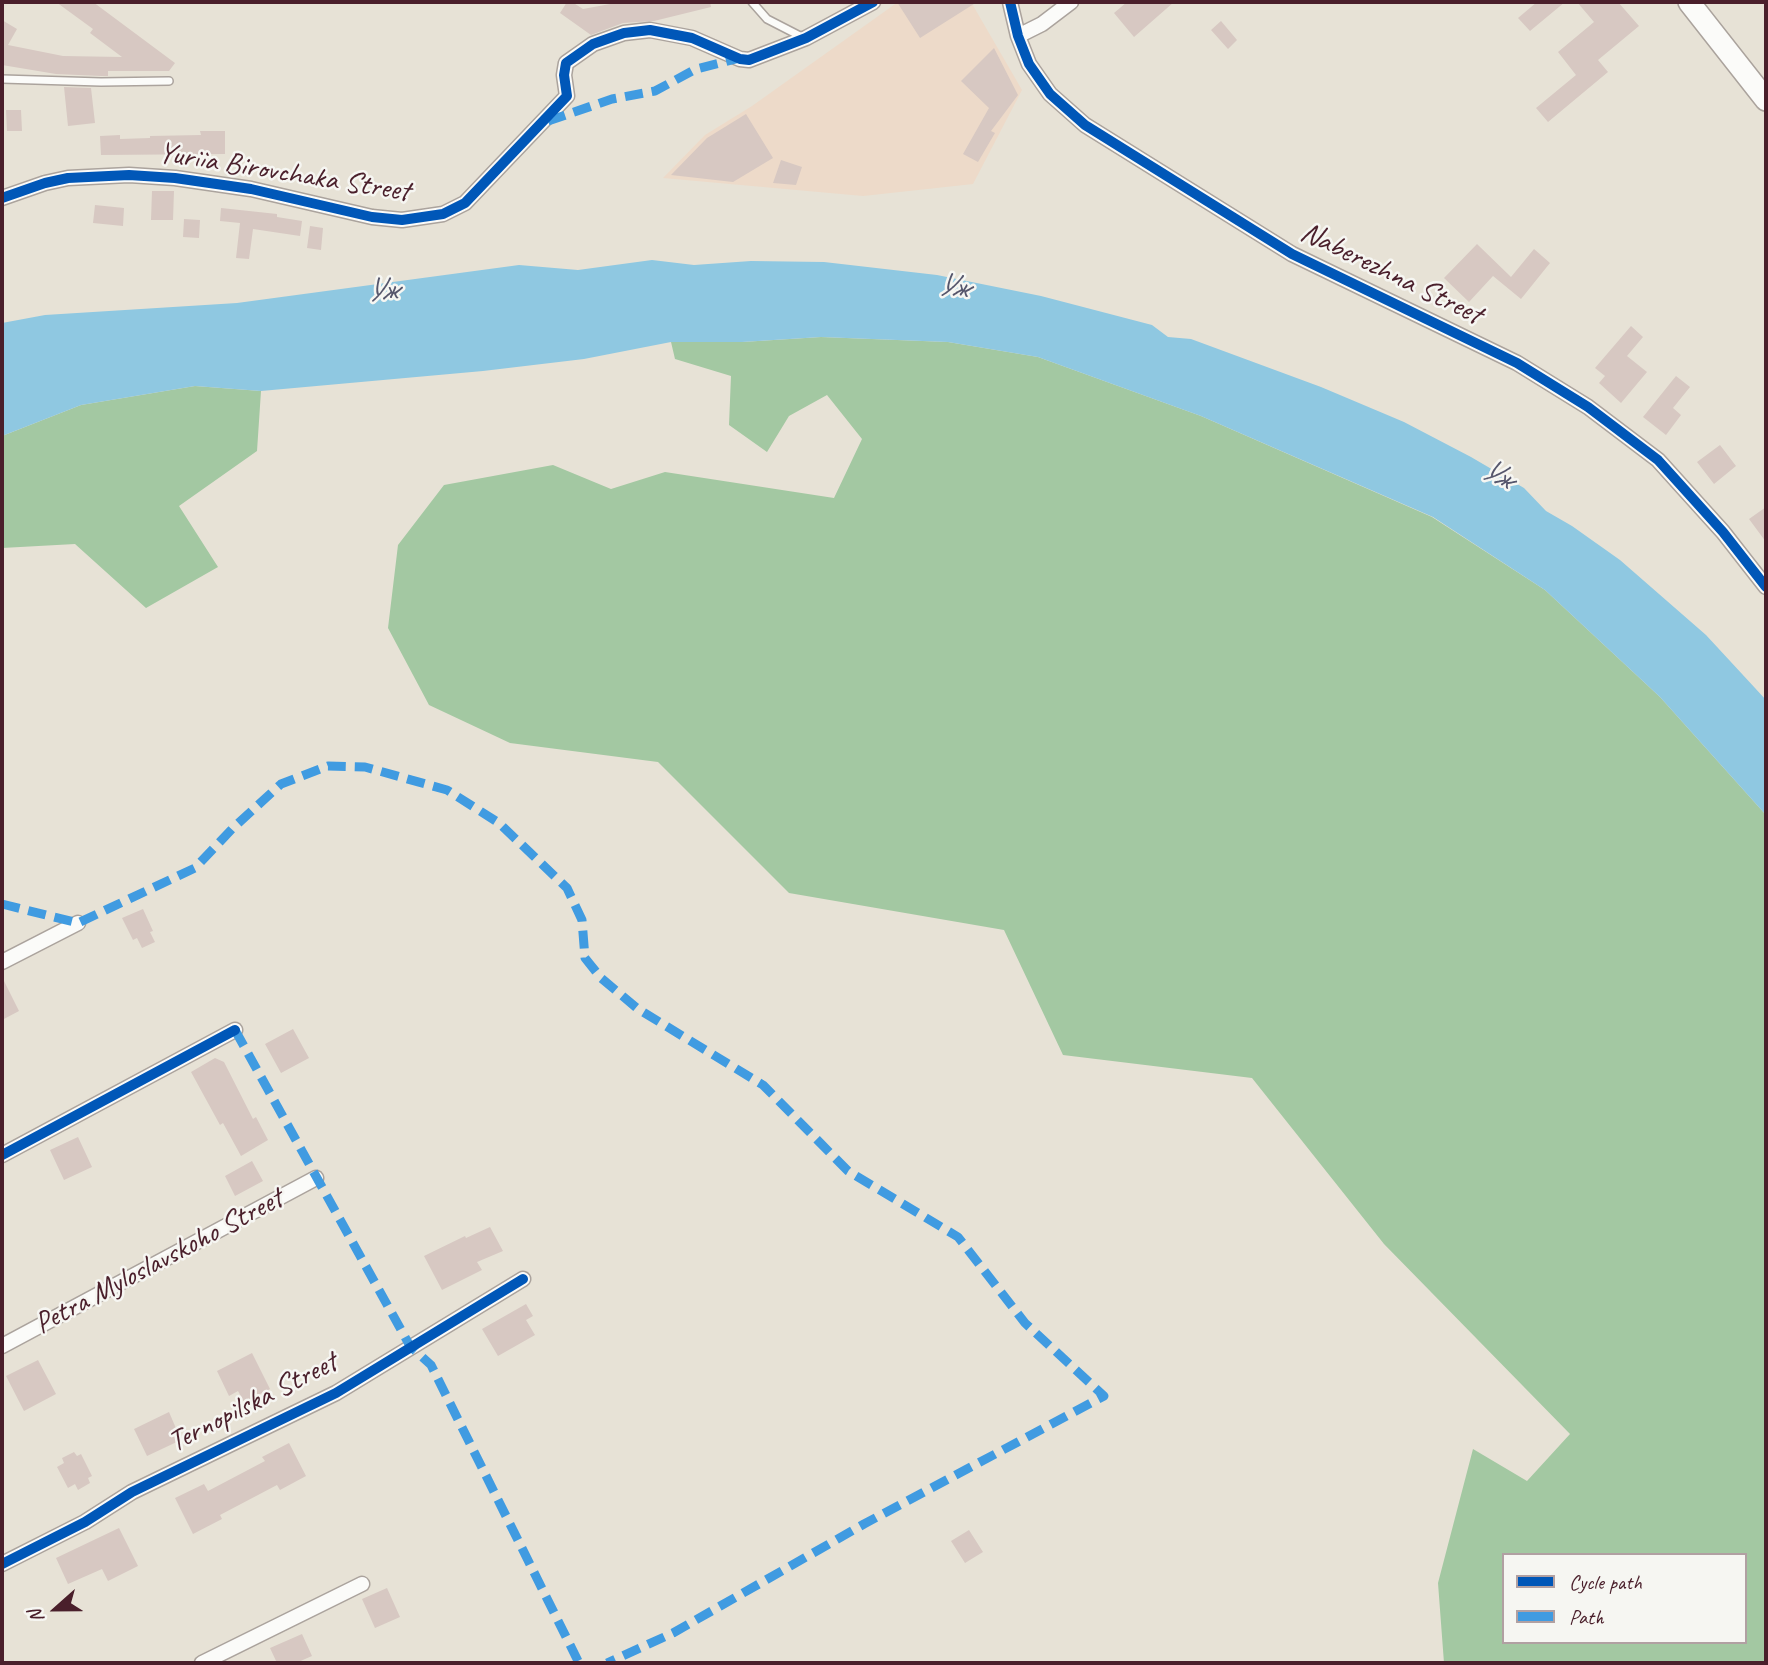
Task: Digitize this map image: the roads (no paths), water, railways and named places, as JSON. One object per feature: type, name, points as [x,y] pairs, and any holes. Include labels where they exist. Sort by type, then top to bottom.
[{"type":"street","name":"Yuriia Birovchaka Street","points":[[2,198],[68,178],[129,175],[175,178],[251,189],[372,217],[402,220],[426,218],[443,214],[465,202],[545,119],[567,96],[564,75],[566,63],[593,44],[624,33],[650,30],[692,38],[749,60],[806,38],[873,2]]},
{"type":"street","name":"Naberezhna Street","points":[[1010,2],[1018,36],[1029,64],[1049,94],[1096,132],[1292,254],[1517,363],[1588,407],[1658,460],[1723,532],[1766,587]]},
{"type":"street","points":[[1018,36],[1042,24],[1071,2]]},
{"type":"street","points":[[1689,2],[1766,100]]},
{"type":"street","points":[[2,962],[78,923]]},
{"type":"street","points":[[2,1155],[235,1030]]},
{"type":"street","name":"Petra Myloslavskoho Street","points":[[2,1346],[316,1178]]},
{"type":"street","name":"Ternopilska Street","points":[[2,1564],[85,1522],[132,1492],[336,1393],[523,1279]]},
{"type":"street","points":[[202,1663],[362,1584]]},
{"type":"lane","points":[[752,2],[767,19],[806,38]]},
{"type":"lane","points":[[2,79],[101,82],[169,80]]},
{"type":"water","name":"Уж","points":[[652,260],[694,265],[751,261],[824,262],[937,275],[1041,296],[1152,325],[1168,337],[1191,339],[1321,387],[1404,422],[1524,488],[1546,511],[1620,560],[1706,635],[1755,688],[1766,700],[1766,815],[1660,697],[1545,590],[1433,517],[1201,416],[1038,357],[948,342],[821,337],[742,342],[671,342],[584,359],[483,371],[261,391],[195,386],[81,405],[2,436],[2,323],[45,315],[237,303],[519,265],[578,270]]}]
